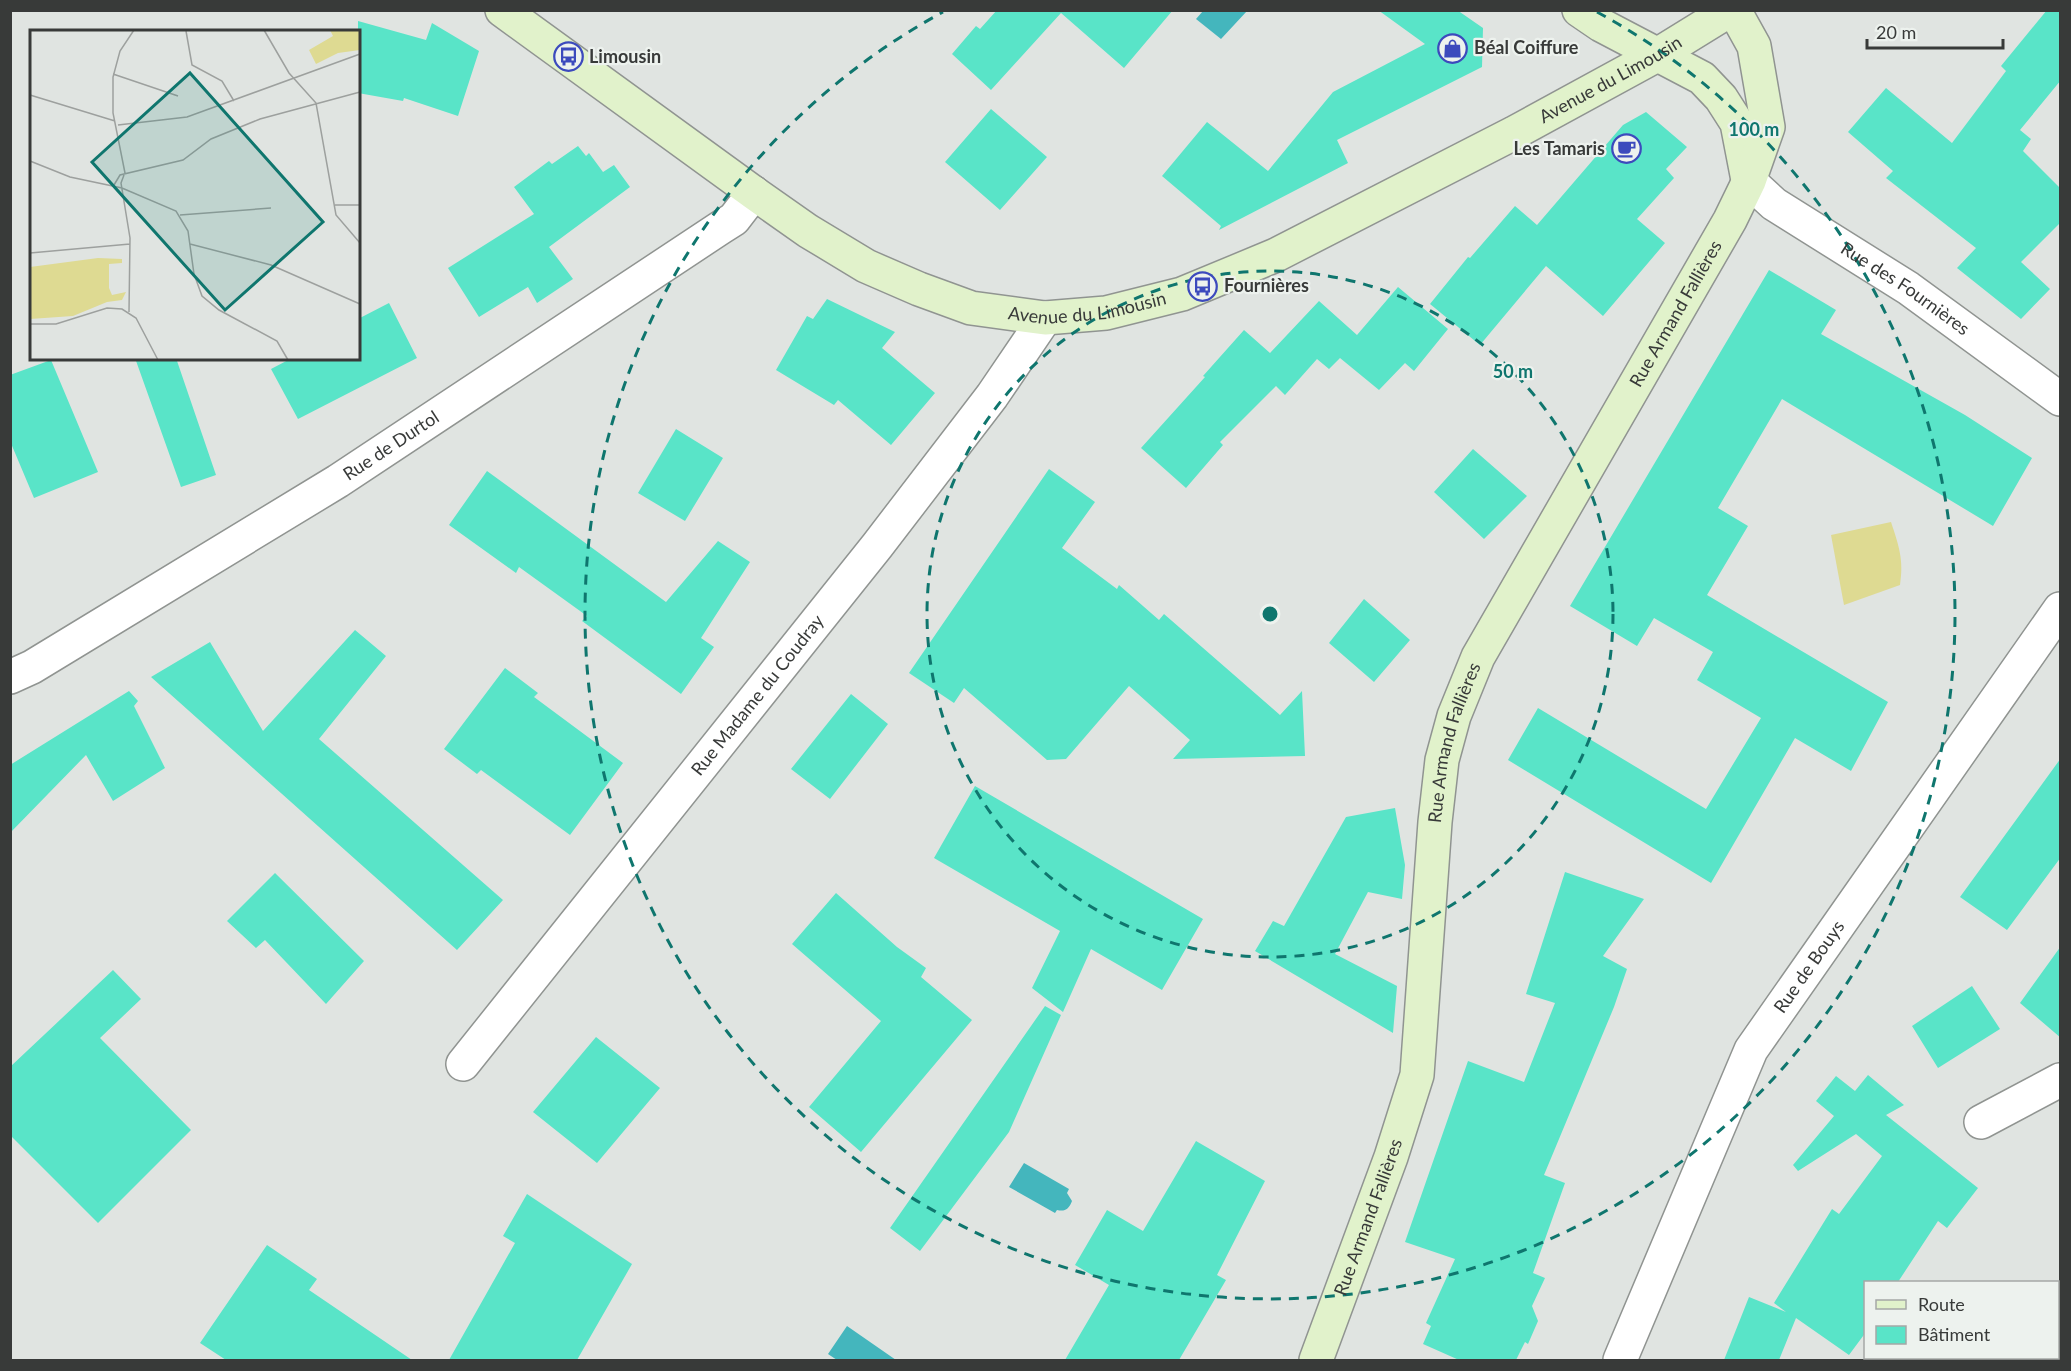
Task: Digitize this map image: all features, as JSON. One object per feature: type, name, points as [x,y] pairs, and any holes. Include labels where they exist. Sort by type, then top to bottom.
[{"type":"street","name":"Avenue du Limousin","points":[[502,10],[808,231],[866,266],[971,308],[1045,318],[1106,313],[1182,294],[1276,255],[1514,133],[1657,55],[1732,10]]},
{"type":"street","points":[[1579,10],[1601,26],[1702,78],[1721,98],[1737,123],[1749,181]]},
{"type":"street","name":"Rue Armand Fallières","points":[[1316,1360],[1391,1157],[1417,1074],[1435,822],[1442,760],[1454,716],[1478,657],[1730,220],[1749,181],[1768,127],[1754,46],[1732,10]]},
{"type":"street","name":"Rue des Fournières","points":[[1749,181],[1774,204],[1908,288],[2061,399]]},
{"type":"street","name":"Rue de Durtol","points":[[10,677],[32,667],[338,481],[734,219],[754,193]]},
{"type":"street","name":"Rue Madame du Coudray","points":[[463,1064],[877,546],[992,396],[1045,318]]},
{"type":"street","name":"Rue de Bouys","points":[[1620,1360],[1751,1050],[2061,609]]},
{"type":"street","points":[[1981,1122],[2061,1080]]},
{"type":"shaded area","points":[[1891,522],[1900,553],[1900,585],[1844,605],[1831,535]]},
{"type":"water","points":[[1203,11],[1247,11],[1221,39],[1196,19]]},
{"type":"water","points":[[1024,1163],[1069,1189],[1067,1193],[1072,1201],[1068,1208],[1062,1211],[1057,1210],[1055,1213],[1009,1187]]},
{"type":"water","points":[[847,1326],[896,1360],[837,1360],[828,1354]]},
{"type":"building","points":[[997,10],[1173,10],[1124,68],[1061,13],[991,90],[952,54],[976,26],[980,29]]},
{"type":"building","points":[[1378,10],[1457,10],[1483,28],[1482,67],[1337,140],[1348,163],[1219,230],[1221,226],[1162,176],[1207,122],[1268,171],[1333,92],[1425,44]]},
{"type":"building","points":[[2047,10],[2061,10],[2061,80],[2020,130],[2031,139],[2023,151],[2061,189],[2061,222],[2021,262],[2050,289],[2021,319],[1957,268],[1976,248],[1886,178],[1893,171],[1848,132],[1886,88],[1952,143],[2006,71],[2001,66]]},
{"type":"building","points":[[358,21],[426,40],[432,23],[479,51],[458,116],[404,98],[403,101],[360,93],[360,30],[358,30]]},
{"type":"building","points":[[991,109],[1047,157],[1000,210],[945,162]]},
{"type":"building","points":[[1646,112],[1687,147],[1666,169],[1674,178],[1637,219],[1665,243],[1603,316],[1546,266],[1480,345],[1430,304],[1468,257],[1470,258],[1515,206],[1537,225],[1623,125]]},
{"type":"building","points":[[578,146],[586,156],[589,153],[603,172],[614,165],[630,187],[549,247],[573,279],[537,303],[528,287],[479,317],[448,268],[534,214],[514,187],[549,161],[552,164]]},
{"type":"building","points":[[1769,270],[1836,310],[1821,334],[1965,415],[2032,458],[1993,526],[1782,399],[1718,508],[1748,526],[1707,595],[1888,702],[1851,771],[1795,738],[1711,883],[1508,760],[1538,708],[1706,809],[1761,718],[1697,680],[1713,652],[1654,618],[1637,646],[1570,606]]},
{"type":"building","points":[[1398,287],[1448,329],[1414,371],[1405,363],[1379,390],[1340,358],[1329,369],[1317,359],[1285,395],[1276,386],[1220,442],[1223,445],[1186,488],[1141,448],[1244,330],[1270,353],[1319,301],[1357,335]]},
{"type":"building","points":[[827,299],[895,332],[882,348],[935,393],[891,445],[838,400],[834,405],[776,370],[807,316],[813,319]]},
{"type":"building","points":[[389,303],[417,358],[298,419],[271,369],[288,360],[360,360],[360,318]]},
{"type":"building","points":[[51,360],[98,472],[34,498],[10,441],[10,375]]},
{"type":"building","points":[[136,360],[177,360],[216,475],[181,487]]},
{"type":"building","points":[[676,429],[723,458],[685,521],[638,493]]},
{"type":"building","points":[[1473,449],[1527,496],[1484,539],[1434,492]]},
{"type":"building","points":[[1049,469],[1095,502],[1062,548],[1117,589],[1119,585],[1159,620],[1164,614],[1280,715],[1302,691],[1305,756],[1173,759],[1190,740],[1129,686],[1066,759],[1047,760],[964,688],[954,703],[909,673]]},
{"type":"building","points":[[487,471],[666,602],[718,541],[750,562],[701,638],[714,647],[681,694],[582,621],[587,616],[519,567],[516,573],[449,525]]},
{"type":"building","points":[[1364,599],[1410,640],[1374,682],[1329,643]]},
{"type":"building","points":[[355,630],[386,656],[319,739],[503,900],[457,950],[151,677],[210,642],[263,731]]},
{"type":"building","points":[[505,668],[538,693],[534,697],[623,763],[570,835],[481,770],[477,774],[444,749]]},
{"type":"building","points":[[129,691],[138,701],[134,706],[165,768],[113,801],[86,755],[10,833],[10,765]]},
{"type":"building","points":[[851,694],[888,724],[830,799],[791,769]]},
{"type":"building","points":[[2061,758],[2061,857],[2007,930],[1960,897]]},
{"type":"building","points":[[975,786],[1203,919],[1162,990],[1091,949],[1063,1012],[1032,988],[1060,931],[934,858]]},
{"type":"building","points":[[1395,808],[1405,865],[1402,899],[1368,892],[1335,954],[1397,986],[1393,1033],[1255,951],[1273,921],[1284,926],[1346,817]]},
{"type":"building","points":[[1565,872],[1644,899],[1603,956],[1627,969],[1614,1007],[1544,1175],[1565,1183],[1533,1273],[1545,1278],[1532,1306],[1538,1321],[1528,1344],[1525,1342],[1516,1360],[1459,1360],[1423,1344],[1431,1326],[1426,1323],[1455,1259],[1405,1242],[1468,1061],[1524,1082],[1555,1003],[1526,994]]},
{"type":"building","points":[[275,873],[364,961],[326,1004],[265,940],[256,948],[227,921]]},
{"type":"building","points":[[836,893],[897,947],[926,968],[921,977],[972,1020],[861,1152],[809,1107],[881,1021],[792,944]]},
{"type":"building","points":[[2061,946],[2061,1038],[2020,1003]]},
{"type":"building","points":[[113,970],[141,999],[100,1038],[191,1130],[98,1223],[10,1135],[10,1067]]},
{"type":"building","points":[[1972,986],[2000,1029],[1938,1068],[1912,1026]]},
{"type":"building","points":[[1045,1006],[1061,1015],[1009,1132],[920,1251],[890,1228]]},
{"type":"building","points":[[596,1037],[660,1088],[597,1163],[533,1112]]},
{"type":"building","points":[[1868,1075],[1904,1105],[1886,1115],[1978,1188],[1947,1228],[1938,1221],[1899,1281],[1864,1281],[1864,1335],[1849,1355],[1796,1318],[1779,1360],[1724,1360],[1749,1297],[1786,1312],[1774,1303],[1832,1209],[1839,1214],[1882,1156],[1856,1134],[1798,1171],[1793,1165],[1834,1116],[1816,1101],[1836,1076],[1855,1091]]},
{"type":"building","points":[[1196,1141],[1265,1181],[1217,1275],[1226,1280],[1179,1360],[1065,1360],[1109,1285],[1075,1265],[1107,1210],[1143,1231]]},
{"type":"building","points":[[527,1194],[632,1264],[577,1360],[449,1360],[515,1243],[503,1236]]},
{"type":"building","points":[[267,1245],[317,1279],[309,1290],[412,1360],[226,1360],[200,1343]]},
{"type":"place","name":"Béal Coiffure","points":[[1453,48]]},
{"type":"place","name":"Limousin","points":[[568,57]]},
{"type":"place","name":"Les Tamaris","points":[[1626,149]]},
{"type":"place","name":"Fournières","points":[[1203,286]]}]
